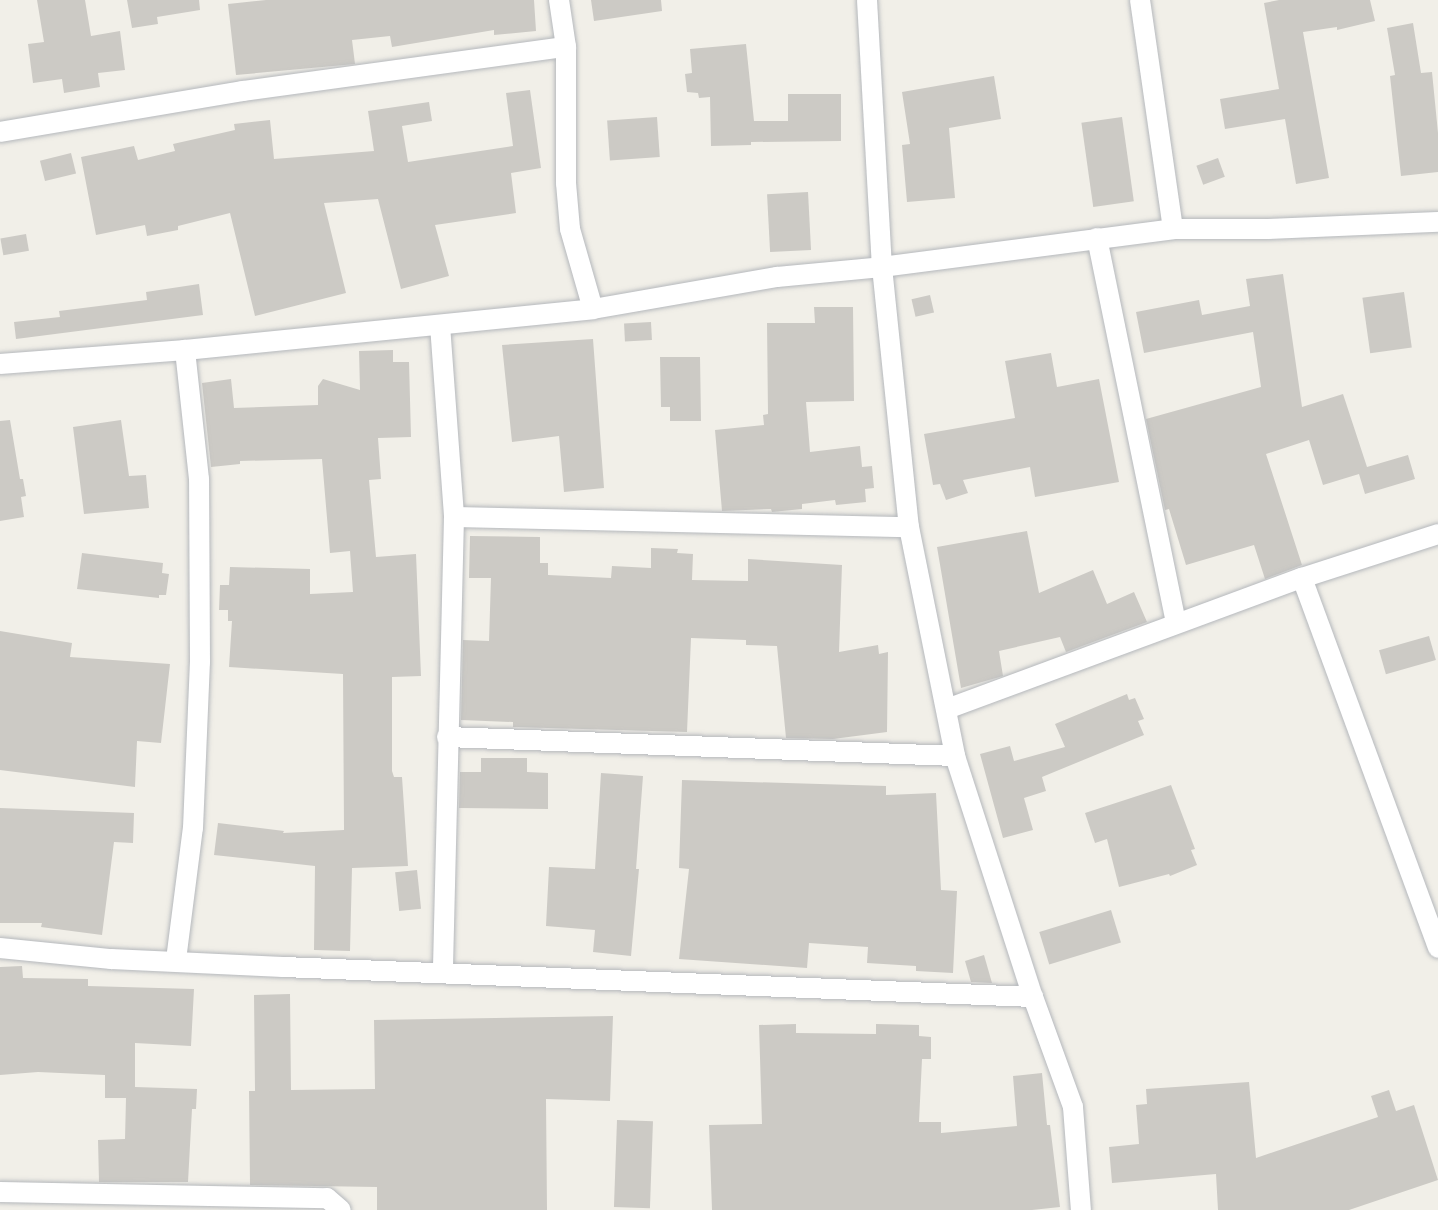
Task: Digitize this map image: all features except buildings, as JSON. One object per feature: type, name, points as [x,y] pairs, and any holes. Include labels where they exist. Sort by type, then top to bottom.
[{"type":"street","points":[[560,0],[566,47],[566,183],[570,229],[593,309]]},
{"type":"street","points":[[867,0],[882,267],[909,527],[955,756],[1033,997],[1073,1107],[1081,1210]]},
{"type":"street","points":[[1140,0],[1173,229]]},
{"type":"street","points":[[0,132],[243,91],[566,47]]},
{"type":"street","points":[[0,364],[185,350],[593,309],[777,277],[882,267],[1173,229],[1268,229],[1438,222]]},
{"type":"street","points":[[1097,238],[1176,623]]},
{"type":"street","points":[[440,325],[454,517],[443,972]]},
{"type":"street","points":[[176,960],[193,828],[200,662],[199,479],[185,350]]},
{"type":"street","points":[[454,517],[909,527]]},
{"type":"street","points":[[947,709],[1302,578],[1438,534]]},
{"type":"street","points":[[1302,578],[1429,899],[1438,948]]},
{"type":"street","points":[[447,737],[955,756]]},
{"type":"street","points":[[0,948],[111,959],[1033,997]]},
{"type":"street","points":[[0,1192],[327,1198],[341,1210]]}]
